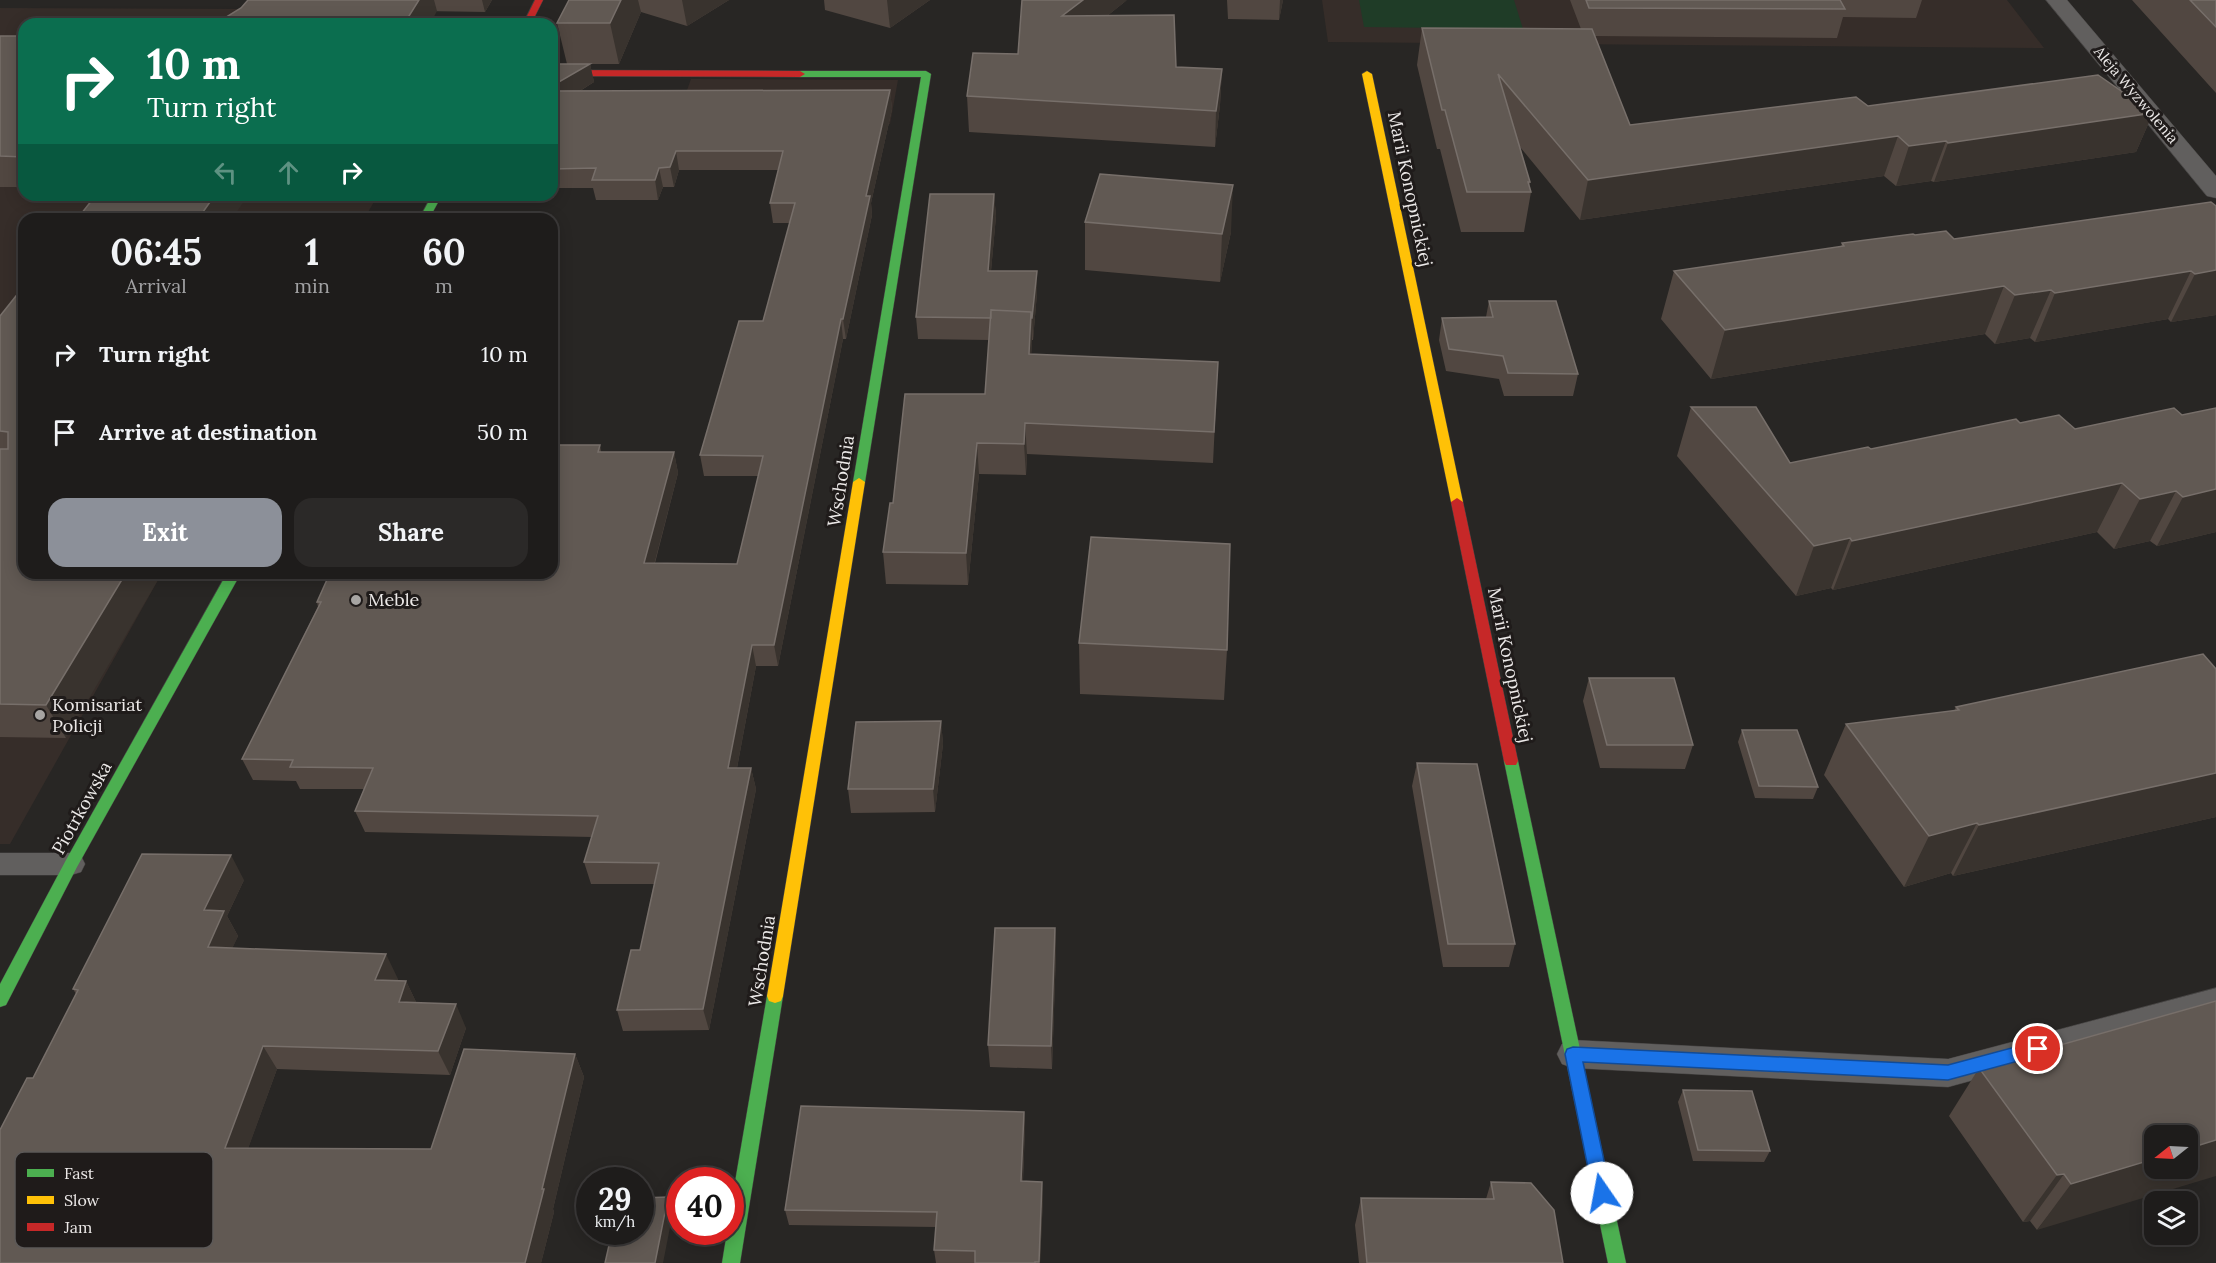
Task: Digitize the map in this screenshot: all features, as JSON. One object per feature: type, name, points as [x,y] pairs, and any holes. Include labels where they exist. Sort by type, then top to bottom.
[{"type":"street","points":[[529,18],[539,0]]},
{"type":"street","name":"Aleja Wyzwolenia","points":[[2056,0],[2216,191]]},
{"type":"street","name":"Wschodnia","points":[[558,73],[926,74],[731,1263]]},
{"type":"street","name":"Marii Konopnickiej","points":[[1367,74],[1617,1263]]},
{"type":"street","name":"Piotrkowska","points":[[0,1000],[71,864],[231,579]]},
{"type":"lane","points":[[0,864],[71,864]]},
{"type":"lane","points":[[1573,1054],[1948,1073],[2216,1001]]},
{"type":"shaded area","points":[[1322,0],[2007,0],[2044,48],[1328,42]]},
{"type":"shaded area","points":[[0,8],[243,9],[236,18],[18,18],[18,201],[374,201],[368,213],[18,213],[18,579],[159,579],[10,844],[0,844]]},
{"type":"shaded area","points":[[691,79],[898,80],[890,124],[800,124],[673,129]]},
{"type":"green space","points":[[1359,0],[1514,0],[1523,29],[1364,27]]},
{"type":"building","points":[[248,0],[419,0],[408,18],[225,18],[241,8]]},
{"type":"building","points":[[569,0],[621,0],[610,23],[558,23]]},
{"type":"building","points":[[1022,0],[1083,0],[1062,16],[1174,15],[1176,67],[1222,69],[1216,111],[967,96],[973,53],[1018,54]]},
{"type":"building","points":[[1586,0],[1840,0],[1845,9],[1589,8]]},
{"type":"building","points":[[2190,0],[2216,0],[2216,27]]},
{"type":"building","points":[[1422,28],[1592,29],[1630,125],[1856,97],[1868,106],[2098,75],[2153,113],[1948,143],[1946,141],[1909,146],[1898,136],[1588,180],[1498,74],[1531,192],[1467,192],[1445,110],[1442,110]]},
{"type":"building","points":[[0,36],[18,36],[18,157],[0,156]]},
{"type":"building","points":[[558,64],[590,64],[558,83]]},
{"type":"building","points":[[890,90],[866,196],[870,196],[843,319],[841,319],[774,645],[752,645],[728,768],[751,768],[703,1009],[617,1010],[631,950],[640,950],[659,863],[584,862],[598,816],[355,811],[373,768],[290,767],[293,760],[242,759],[321,602],[317,602],[327,579],[558,579],[558,445],[600,445],[598,452],[674,452],[644,563],[737,564],[763,456],[700,455],[739,321],[763,321],[795,203],[770,203],[783,151],[676,151],[670,167],[659,168],[655,180],[592,180],[596,168],[558,169],[558,91]]},
{"type":"building","points":[[1100,174],[1233,185],[1222,234],[1085,222]]},
{"type":"building","points":[[930,194],[994,194],[988,271],[1037,271],[1032,318],[1031,312],[991,310],[991,318],[916,317]]},
{"type":"building","points":[[91,201],[211,201],[202,213],[82,213]]},
{"type":"building","points":[[2211,202],[2216,206],[2216,270],[2195,274],[2191,271],[2055,293],[2051,290],[2015,295],[2004,286],[1725,330],[1674,271],[1844,246],[1842,243],[1946,231],[1954,239]]},
{"type":"building","points":[[18,294],[18,579],[122,579],[46,705],[0,704],[0,449],[8,449],[8,432],[0,431],[0,316]]},
{"type":"building","points":[[1489,301],[1556,301],[1578,374],[1508,373],[1503,356],[1449,349],[1442,318],[1493,317]]},
{"type":"building","points":[[991,310],[1031,312],[1029,354],[1218,362],[1214,432],[1025,423],[1024,444],[977,443],[966,553],[883,552],[890,503],[893,503],[905,394],[985,394]]},
{"type":"building","points":[[1691,407],[1756,407],[1790,463],[2016,419],[2020,423],[2059,415],[2075,429],[2174,408],[2182,415],[2216,408],[2216,489],[2183,497],[2176,491],[2140,499],[2122,483],[1852,541],[1850,538],[1814,546]]},
{"type":"building","points":[[1091,537],[1230,544],[1227,650],[1079,643]]},
{"type":"building","points":[[2203,654],[2216,669],[2216,773],[1979,825],[1977,823],[1929,836],[1846,724],[1959,710],[1956,707]]},
{"type":"building","points":[[1589,678],[1674,678],[1693,745],[1607,745]]},
{"type":"building","points":[[941,721],[933,789],[848,789],[856,722]]},
{"type":"building","points":[[1742,730],[1797,730],[1818,787],[1759,786]]},
{"type":"building","points":[[1417,763],[1477,764],[1515,944],[1448,944]]},
{"type":"building","points":[[142,854],[231,855],[204,910],[224,911],[208,947],[386,954],[375,980],[406,981],[399,1002],[456,1004],[438,1051],[263,1046],[225,1148],[431,1149],[464,1049],[575,1054],[525,1263],[0,1263],[0,1130],[27,1078],[33,1078],[78,990],[73,989]]},
{"type":"building","points":[[995,928],[1055,928],[1051,1046],[988,1045]]},
{"type":"building","points":[[2216,1001],[2216,1140],[2198,1146],[2198,1125],[2144,1125],[2144,1162],[2071,1184],[2064,1174],[2057,1175],[1979,1068]]},
{"type":"building","points":[[1683,1090],[1752,1091],[1770,1151],[1698,1150]]},
{"type":"building","points":[[801,1106],[1024,1112],[1021,1181],[1042,1182],[1039,1262],[975,1263],[975,1251],[934,1250],[937,1212],[785,1210]]},
{"type":"building","points":[[1491,1182],[1531,1183],[1554,1210],[1563,1263],[1367,1263],[1361,1198],[1494,1199]]},
{"type":"building","points":[[666,1197],[655,1263],[605,1263],[609,1245],[654,1245],[654,1198]]},
{"type":"traffic: fast","points":[[800,74],[926,74],[859,482]]},
{"type":"traffic: fast","points":[[427,213],[434,201]]},
{"type":"traffic: fast","points":[[0,1000],[71,864],[231,579]]},
{"type":"traffic: fast","points":[[1511,761],[1617,1263]]},
{"type":"traffic: fast","points":[[731,1263],[775,996]]},
{"type":"traffic: slow","points":[[1367,74],[1457,502]]},
{"type":"traffic: slow","points":[[775,996],[859,482]]},
{"type":"traffic: jam","points":[[530,18],[539,0]]},
{"type":"traffic: jam","points":[[558,73],[800,74]]},
{"type":"traffic: jam","points":[[1457,502],[1511,761]]},
{"type":"place","name":"Meble","points":[[356,600]]},
{"type":"place","name":"Komisariat Policji","points":[[40,715]]},
{"type":"route","points":[[1602,1193],[1573,1054],[1948,1073],[2038,1049]]}]
